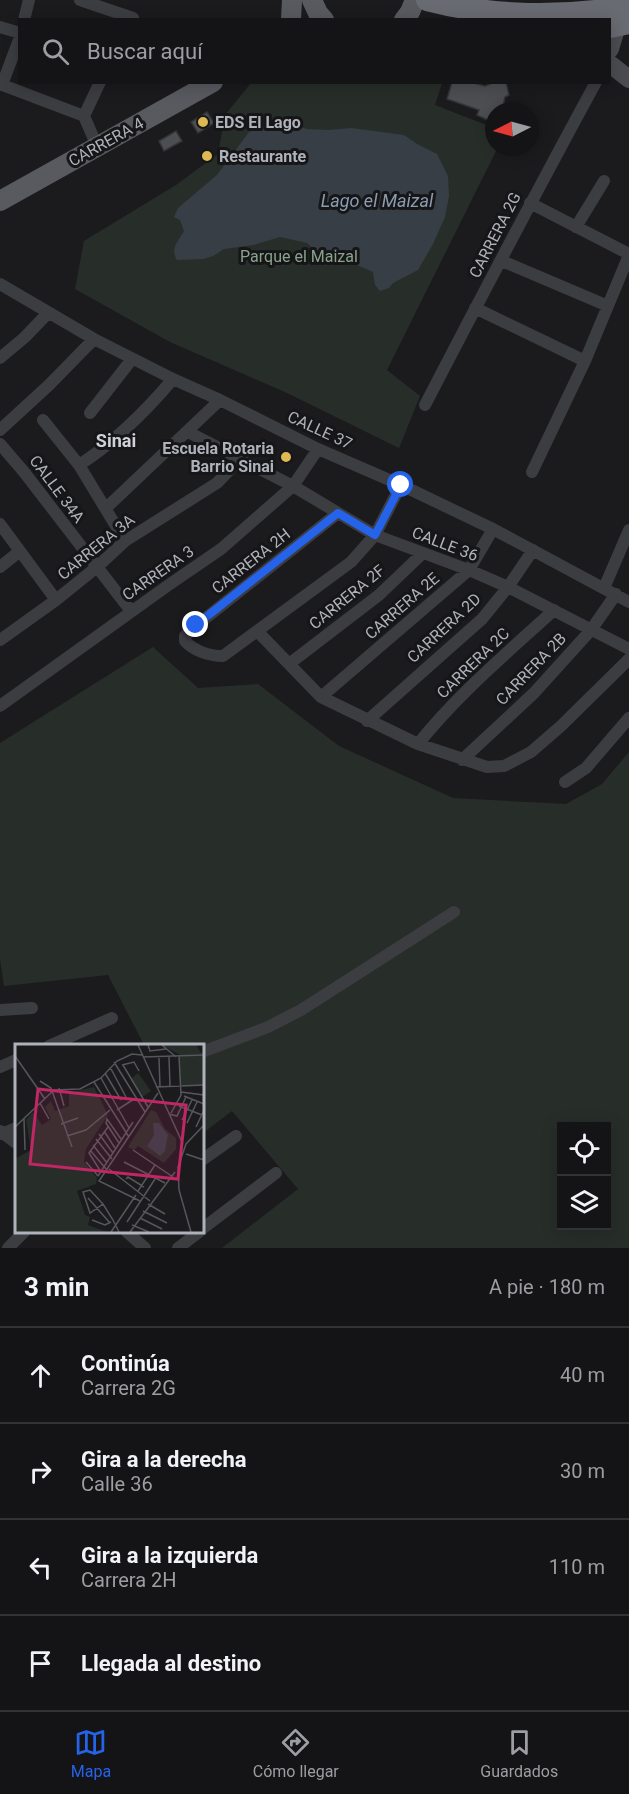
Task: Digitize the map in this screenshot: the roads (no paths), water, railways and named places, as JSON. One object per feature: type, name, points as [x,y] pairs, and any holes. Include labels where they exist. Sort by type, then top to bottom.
[{"type":"highway","points":[[417,7],[524,13],[581,12],[629,6]]},
{"type":"main road","points":[[291,18],[292,0]]},
{"type":"main road","points":[[303,18],[313,1],[323,18]]},
{"type":"main road","name":"CARRERA 4","points":[[0,201],[209,84]]},
{"type":"street","points":[[24,18],[29,0]]},
{"type":"street","points":[[80,0],[132,18]]},
{"type":"street","points":[[611,44],[619,26]]},
{"type":"street","points":[[0,27],[18,34]]},
{"type":"street","points":[[18,40],[1,84],[84,116],[97,146]]},
{"type":"street","points":[[611,66],[629,79]]},
{"type":"street","points":[[84,116],[99,84]]},
{"type":"street","name":"CARRERA 2G","points":[[425,405],[502,261],[530,202],[595,84]]},
{"type":"street","points":[[576,227],[604,181]]},
{"type":"street","points":[[530,202],[629,254],[585,361],[532,472]]},
{"type":"street","points":[[502,261],[608,306]]},
{"type":"street","name":"CALLE 37","points":[[2,288],[94,339],[173,379],[318,449],[493,529],[629,602]]},
{"type":"street","points":[[475,308],[585,361]]},
{"type":"street","points":[[0,358],[48,313]]},
{"type":"street","points":[[0,430],[43,391],[94,339]]},
{"type":"street","points":[[90,413],[132,358]]},
{"type":"street","points":[[79,465],[123,433],[173,379]]},
{"type":"street","points":[[106,508],[220,400]]},
{"type":"street","points":[[43,420],[79,465],[126,541]]},
{"type":"street","name":"CALLE 36","points":[[188,432],[293,486],[375,535],[508,587],[629,650]]},
{"type":"street","name":"CALLE 34A","points":[[0,444],[131,611]]},
{"type":"street","name":"CARRERA 3","points":[[0,706],[221,549],[293,486],[318,449]]},
{"type":"street","name":"CARRERA 3A","points":[[0,640],[56,600],[126,541],[217,483],[240,459]]},
{"type":"street","points":[[401,485],[375,535],[351,562],[257,632],[321,697],[418,744],[487,767],[504,766],[531,752],[629,659]]},
{"type":"street","name":"CARRERA 2H","points":[[257,632],[223,656],[204,654],[184,641],[185,636],[338,513]]},
{"type":"street","points":[[0,524],[56,600]]},
{"type":"street","name":"CARRERA 2E","points":[[321,697],[469,570],[493,529]]},
{"type":"street","points":[[604,588],[629,530]]},
{"type":"street","name":"CARRERA 2D","points":[[367,721],[482,619],[508,587],[533,550]]},
{"type":"street","points":[[0,567],[20,551]]},
{"type":"street","name":"CARRERA 2F","points":[[289,664],[379,595],[423,553]]},
{"type":"street","name":"CARRERA 2B","points":[[462,760],[534,693],[591,630],[616,594]]},
{"type":"street","name":"CARRERA 2C","points":[[418,744],[457,700],[554,610]]},
{"type":"street","points":[[565,782],[586,768],[629,718]]},
{"type":"street","points":[[204,1051],[268,1027],[301,1010],[454,912]]},
{"type":"street","points":[[0,1010],[32,1008]]},
{"type":"street","points":[[54,1044],[112,1018]]},
{"type":"street","points":[[0,1067],[15,1060]]},
{"type":"street","points":[[1,1132],[15,1142]]},
{"type":"street","points":[[204,1159],[236,1136]]},
{"type":"street","points":[[204,1228],[276,1173]]},
{"type":"street","points":[[8,1248],[23,1233]]},
{"type":"street","points":[[128,1233],[145,1248]]},
{"type":"street","points":[[178,1248],[197,1233]]},
{"type":"water","name":"Lago el Maizal","points":[[277,120],[307,129],[351,128],[404,135],[437,154],[448,176],[449,196],[445,217],[418,270],[380,291],[375,285],[373,272],[341,258],[323,258],[307,243],[280,237],[253,245],[224,249],[203,259],[177,260],[174,252],[184,231],[180,220],[174,217],[178,208],[217,175],[249,132]]},
{"type":"place","name":"EDS El Lago","points":[[203,122]]},
{"type":"place","name":"Restaurante","points":[[207,156]]},
{"type":"place","name":"Escuela Rotaria Barrio Sinai","points":[[286,457]]},
{"type":"district","name":"Sinai","points":[[116,440]]},
{"type":"park label","name":"Parque el Maizal","points":[[299,256]]}]
